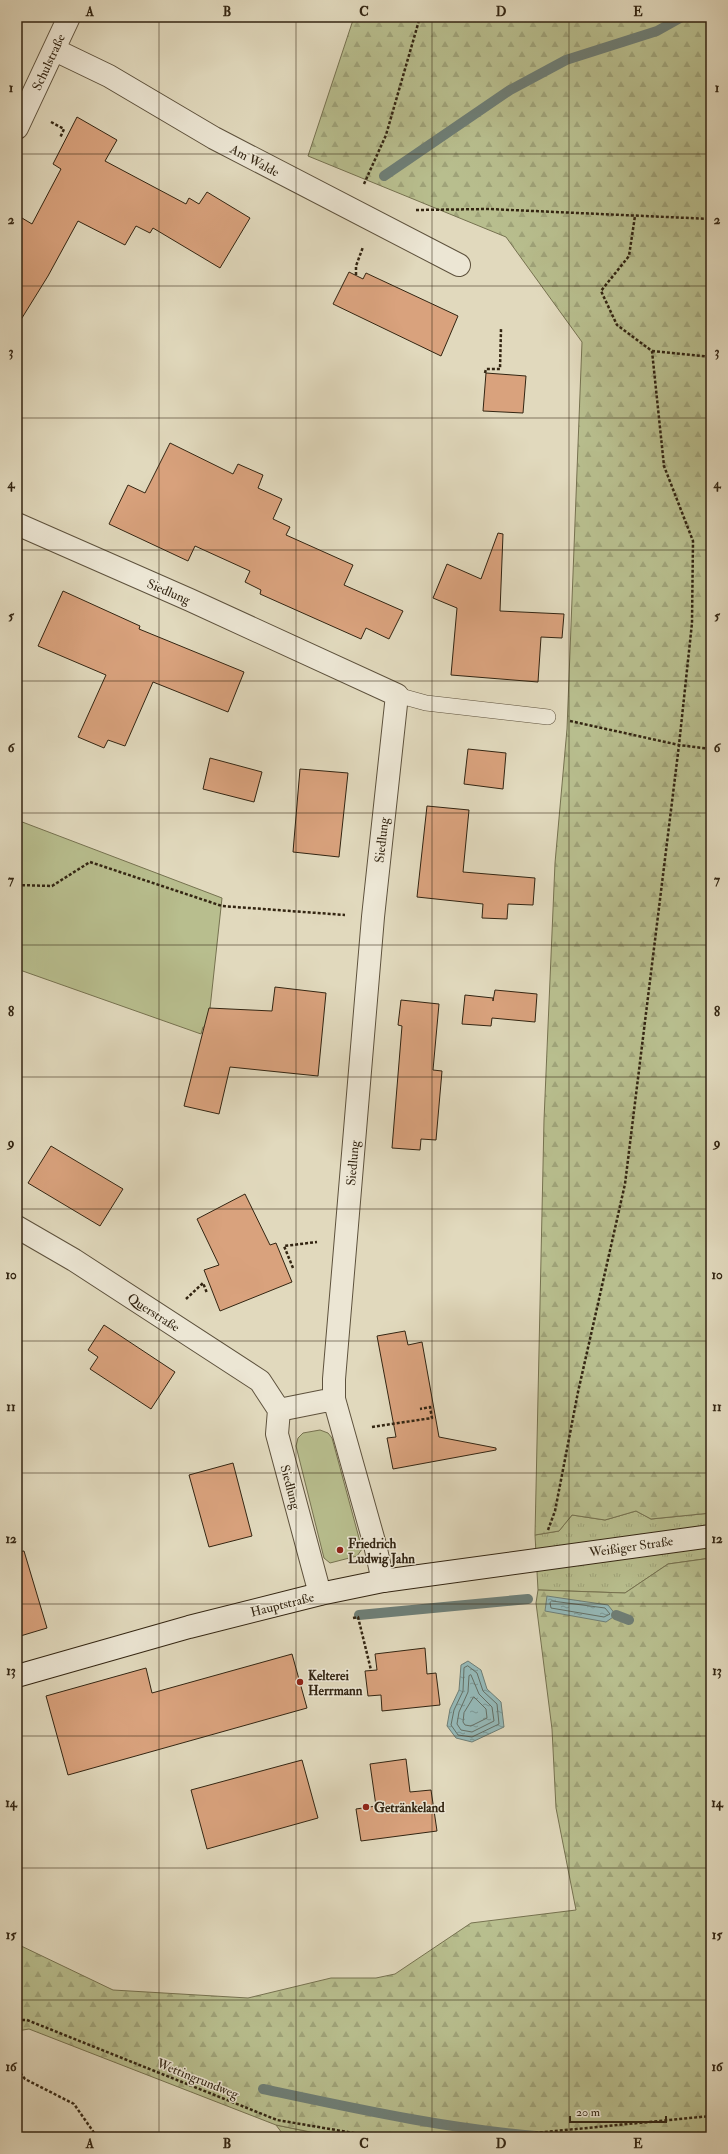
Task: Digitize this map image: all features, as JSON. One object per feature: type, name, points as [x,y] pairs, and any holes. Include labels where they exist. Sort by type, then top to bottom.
[{"type":"street","name":"Schulstraße","points":[[17,128],[55,50],[69,17]]},
{"type":"street","name":"Am Walde","points":[[55,50],[109,76],[214,138],[459,265]]},
{"type":"street","name":"Siedlung","points":[[17,524],[190,600],[397,695],[373,917],[334,1371],[334,1400],[375,1545],[382,1581]]},
{"type":"street","name":"Querstraße","points":[[17,1227],[74,1260],[260,1381],[279,1410]]},
{"type":"street","points":[[279,1410],[334,1400]]},
{"type":"street","name":"Siedlung","points":[[279,1410],[277,1434],[320,1594]]},
{"type":"street","name":"Weißiger Straße","points":[[552,1557],[711,1536]]},
{"type":"street","name":"Hauptstraße","points":[[17,1676],[189,1627],[320,1594],[382,1581],[552,1557]]},
{"type":"lane","points":[[397,695],[426,703],[548,717]]},
{"type":"path","points":[[353,210],[386,134],[420,17]]},
{"type":"path","points":[[49,121],[64,129],[60,138]]},
{"type":"path","points":[[412,210],[489,209],[711,220]]},
{"type":"path","points":[[635,216],[629,256],[602,291],[617,325],[652,351],[711,358]]},
{"type":"path","points":[[356,275],[356,266],[364,246]]},
{"type":"path","points":[[485,373],[486,369],[500,369],[501,329]]},
{"type":"path","points":[[547,1532],[555,1511],[578,1392],[625,1184],[679,745],[692,623],[693,541],[664,466],[652,351]]},
{"type":"path","points":[[548,717],[679,745],[711,749]]},
{"type":"path","points":[[17,885],[52,886],[90,862],[222,906],[373,917]]},
{"type":"path","points":[[293,1268],[284,1246],[322,1242]]},
{"type":"path","points":[[180,1304],[203,1283],[207,1293]]},
{"type":"path","points":[[369,1428],[432,1418],[430,1408],[420,1408]]},
{"type":"path","points":[[358,1620],[371,1670]]},
{"type":"path","name":"Wettingrundweg","points":[[17,2020],[27,2020],[277,2120],[377,2137]]},
{"type":"path","points":[[17,2069],[25,2079],[74,2104],[97,2137]]},
{"type":"path","points":[[465,2137],[522,2134],[711,2116]]},
{"type":"green space","points":[[354,17],[711,17],[711,1513],[651,1519],[636,1511],[605,1520],[572,1515],[559,1531],[535,1535],[544,1120],[555,863],[567,729],[582,342],[506,237],[308,156]]},
{"type":"green space","points":[[17,820],[222,898],[208,1027],[203,1027],[201,1034],[17,969]]},
{"type":"green space","points":[[320,1430],[328,1433],[332,1438],[362,1549],[357,1556],[330,1563],[324,1558],[296,1446],[298,1438],[303,1433]]},
{"type":"green space","points":[[636,1511],[651,1519],[711,1513],[711,1558],[668,1564],[625,1593],[538,1590],[535,1535],[559,1531],[572,1515],[605,1520]]},
{"type":"green space","points":[[711,1558],[711,2137],[335,2137],[276,2125],[29,2029],[17,2031],[17,1944],[113,1990],[248,1998],[331,1978],[376,1978],[395,1974],[471,1923],[576,1910],[556,1808],[552,1729],[536,1603],[538,1590],[625,1593],[668,1564]]},
{"type":"green space","points":[[276,2125],[335,2137],[285,2137]]},
{"type":"water","points":[[547,1596],[608,1605],[616,1615],[606,1622],[545,1611]]},
{"type":"water","points":[[468,1661],[481,1670],[487,1689],[501,1702],[504,1727],[472,1742],[456,1738],[447,1726],[450,1709],[459,1690],[461,1665]]},
{"type":"building","points":[[77,117],[117,140],[105,161],[186,204],[189,198],[199,204],[207,192],[250,218],[220,268],[153,228],[150,233],[136,226],[125,245],[78,221],[48,276],[17,326],[17,215],[32,224],[61,169],[53,164]]},
{"type":"building","points":[[349,272],[363,279],[366,273],[458,316],[441,356],[333,304]]},
{"type":"building","points":[[486,373],[526,376],[523,413],[483,411]]},
{"type":"building","points":[[170,443],[233,474],[238,464],[263,475],[258,488],[282,499],[273,519],[290,527],[286,535],[353,565],[344,585],[403,611],[389,639],[366,628],[361,639],[260,594],[261,590],[245,582],[250,571],[195,546],[188,561],[109,524],[128,485],[145,493]]},
{"type":"building","points":[[498,533],[503,534],[500,611],[564,614],[562,638],[541,637],[538,682],[451,675],[457,608],[433,598],[447,564],[481,579]]},
{"type":"building","points":[[63,591],[140,626],[139,629],[244,672],[228,712],[153,682],[125,746],[108,740],[104,748],[78,737],[106,675],[38,646]]},
{"type":"building","points":[[468,749],[506,753],[503,789],[464,784]]},
{"type":"building","points":[[210,758],[262,772],[254,802],[203,789]]},
{"type":"building","points":[[300,769],[348,773],[339,857],[293,852]]},
{"type":"building","points":[[427,806],[469,810],[463,872],[535,878],[533,905],[508,904],[507,919],[482,918],[483,904],[417,897]]},
{"type":"building","points":[[275,987],[326,993],[318,1076],[230,1067],[219,1114],[184,1106],[209,1008],[272,1011]]},
{"type":"building","points":[[495,990],[537,994],[535,1022],[492,1018],[491,1026],[462,1024],[465,995],[493,998],[493,1001]]},
{"type":"building","points":[[401,1000],[439,1004],[433,1070],[442,1071],[436,1140],[421,1139],[420,1150],[392,1148],[402,1026],[398,1025]]},
{"type":"building","points":[[51,1146],[123,1189],[100,1226],[28,1183]]},
{"type":"building","points":[[245,1194],[270,1245],[276,1243],[292,1282],[220,1311],[204,1270],[219,1265],[197,1219]]},
{"type":"building","points":[[104,1325],[175,1372],[151,1409],[90,1369],[98,1357],[88,1350]]},
{"type":"building","points":[[405,1331],[408,1345],[422,1342],[439,1437],[496,1448],[496,1450],[393,1469],[387,1438],[396,1437],[377,1336]]},
{"type":"building","points":[[233,1463],[252,1536],[209,1547],[189,1475]]},
{"type":"building","points":[[24,1551],[47,1628],[17,1637],[17,1552]]},
{"type":"building","points":[[425,1648],[427,1674],[436,1673],[440,1705],[382,1711],[381,1695],[368,1696],[365,1671],[377,1670],[375,1654]]},
{"type":"building","points":[[292,1654],[307,1708],[68,1775],[46,1696],[146,1668],[152,1693]]},
{"type":"building","points":[[406,1759],[410,1792],[431,1790],[437,1831],[361,1841],[356,1809],[376,1806],[370,1764]]},
{"type":"building","points":[[302,1760],[318,1818],[207,1849],[191,1790]]},
{"type":"waterway","points":[[384,176],[510,90],[566,60],[657,31],[682,17]]},
{"type":"waterway","points":[[359,1615],[528,1599]]},
{"type":"waterway","points":[[616,1615],[629,1620]]},
{"type":"waterway","points":[[263,2089],[440,2124],[512,2134],[548,2137]]},
{"type":"place","name":"Friedrich Ludwig Jahn","points":[[340,1550]]},
{"type":"place","name":"Kelterei Herrmann","points":[[300,1682]]},
{"type":"place","name":"Getränkeland","points":[[366,1807]]}]
